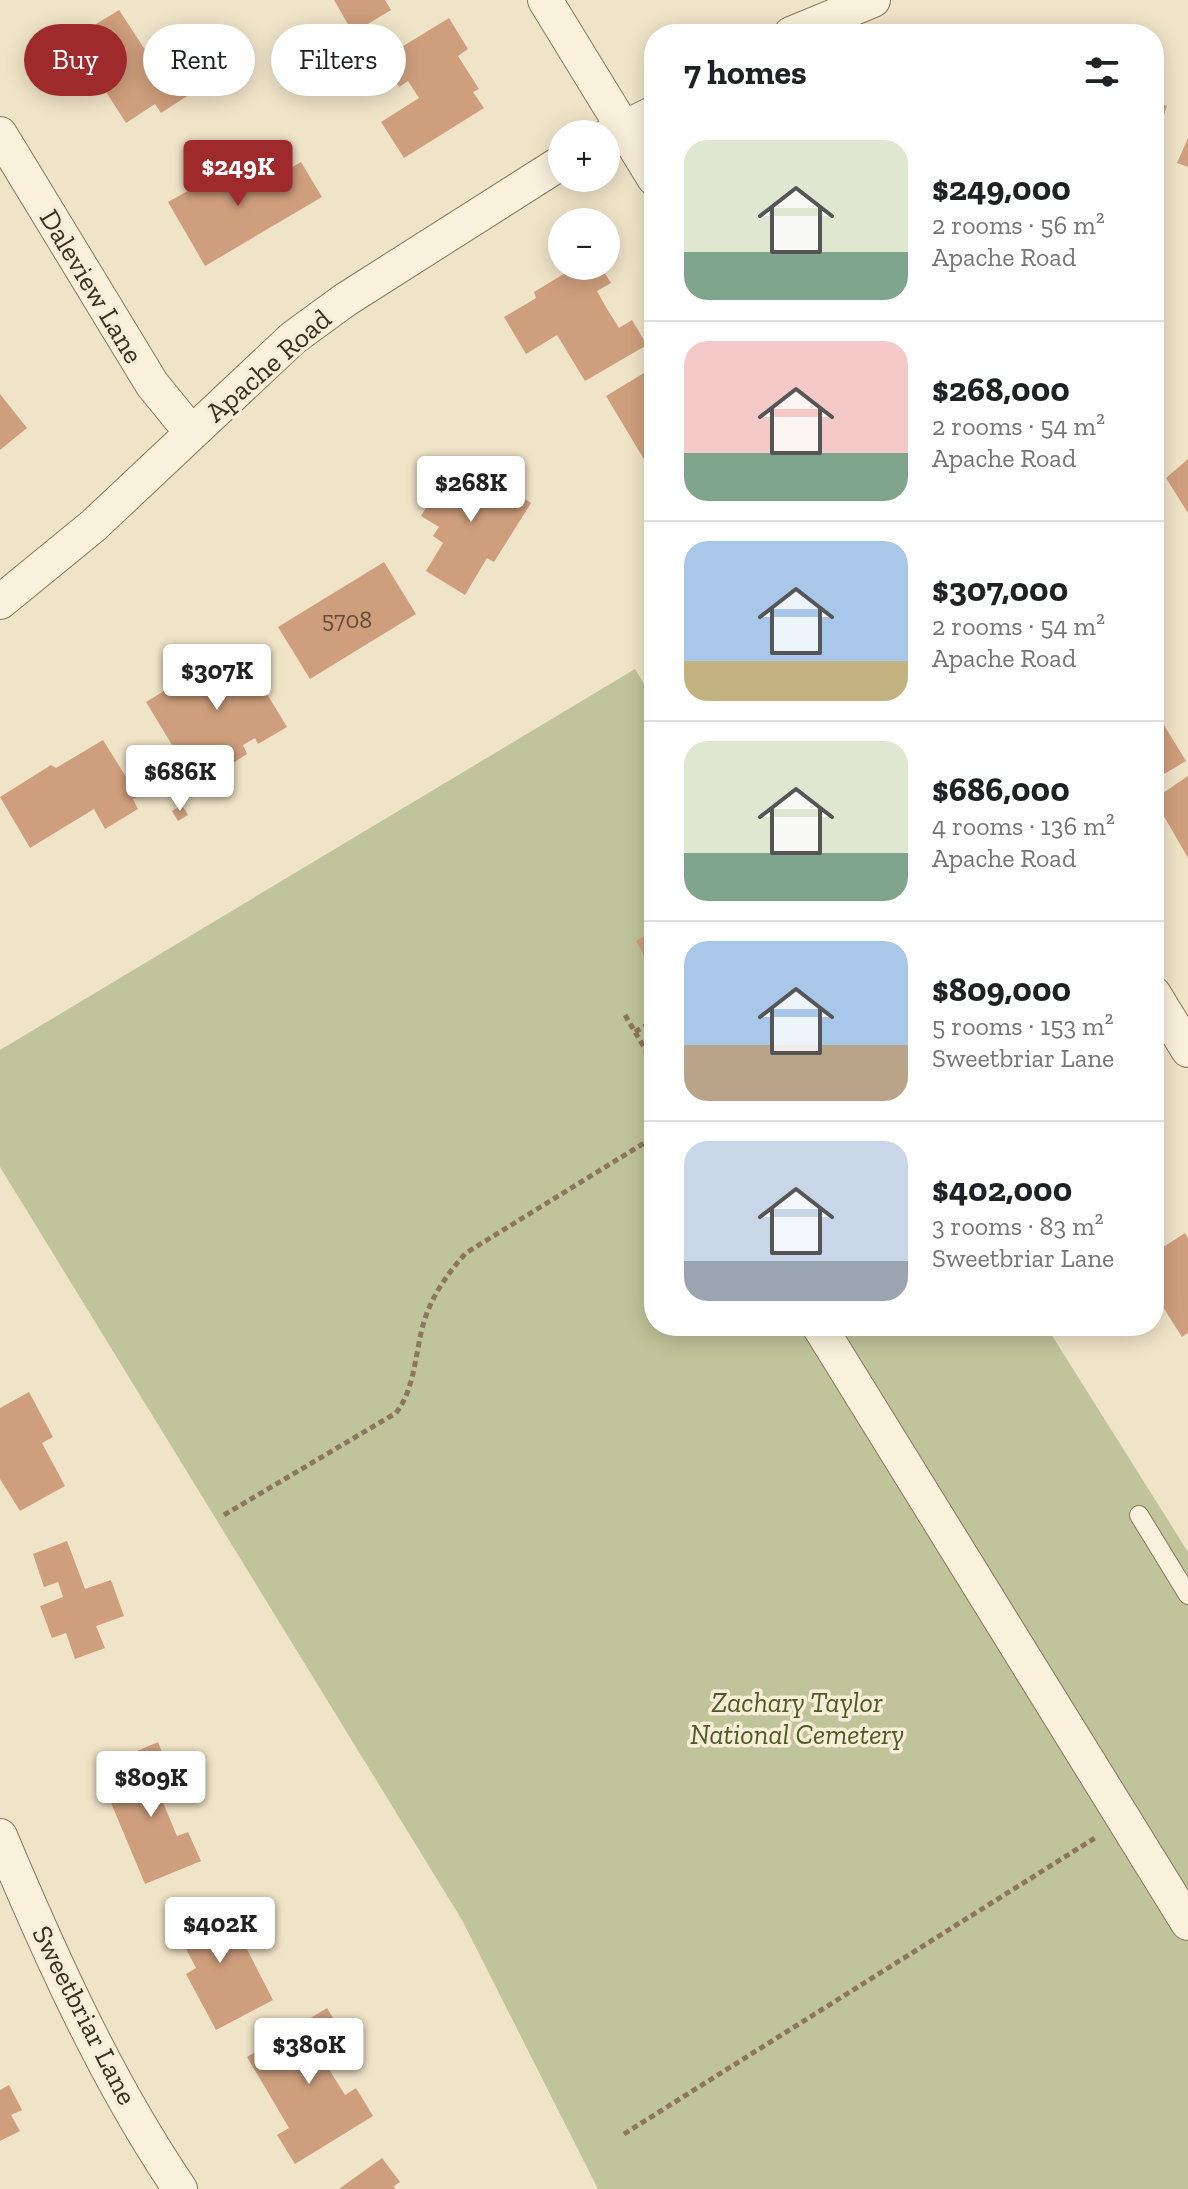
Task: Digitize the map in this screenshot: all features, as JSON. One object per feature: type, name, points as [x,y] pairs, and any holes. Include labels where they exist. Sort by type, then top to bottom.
[{"type":"street","points":[[545,0],[608,120]]},
{"type":"street","points":[[815,24],[873,0]]},
{"type":"street","points":[[620,130],[644,118]]},
{"type":"street","name":"Daleview Lane","points":[[0,134],[152,384],[191,432]]},
{"type":"street","points":[[620,139],[644,166]]},
{"type":"street","name":"Apache Road","points":[[0,602],[93,526],[293,338],[345,300],[548,171]]},
{"type":"street","points":[[1169,1002],[1188,1050]]},
{"type":"street","points":[[825,1336],[1188,1923]]},
{"type":"street","name":"Sweetbriar Lane","points":[[0,1836],[53,1961],[85,2024],[180,2189]]},
{"type":"lane","points":[[1139,1515],[1188,1595]]},
{"type":"path","points":[[625,1015],[644,1047]]},
{"type":"path","points":[[635,1032],[644,1027]]},
{"type":"path","points":[[224,1515],[396,1413],[408,1389],[422,1326],[435,1295],[452,1268],[466,1253],[644,1143]]},
{"type":"path","points":[[624,2134],[1124,1820]]},
{"type":"green space","name":"Zachary Taylor National Cemetery","points":[[635,669],[644,684],[644,1336],[1052,1336],[1188,1552],[1188,2189],[598,2189],[462,1920],[0,1167],[0,1050]]},
{"type":"building","points":[[334,0],[385,0],[391,10],[368,24],[348,24]]},
{"type":"building","points":[[119,10],[143,47],[143,96],[187,96],[161,113],[155,104],[126,123],[109,96],[127,96],[127,24],[96,24]]},
{"type":"building","points":[[449,18],[468,49],[458,56],[479,89],[473,92],[484,108],[404,158],[381,122],[419,98],[406,82],[406,44]]},
{"type":"building","points":[[1188,138],[1188,167],[1177,163]]},
{"type":"building","points":[[219,159],[235,186],[247,179],[254,190],[301,162],[322,197],[205,266],[168,202],[195,187],[189,177]]},
{"type":"building","points":[[554,280],[609,280],[611,283],[597,291],[619,328],[632,320],[644,340],[644,347],[585,381],[557,335],[526,354],[504,317],[536,298],[534,292]]},
{"type":"building","points":[[644,373],[644,459],[606,396]]},
{"type":"building","points":[[0,394],[27,428],[0,450]]},
{"type":"building","points":[[458,458],[531,503],[494,562],[487,558],[465,595],[426,571],[443,543],[433,536],[439,527],[421,516]]},
{"type":"building","points":[[1188,459],[1188,513],[1166,478]]},
{"type":"building","points":[[384,562],[416,614],[310,679],[278,627]]},
{"type":"building","points":[[238,646],[287,727],[258,744],[255,738],[243,745],[247,754],[219,772],[209,754],[186,768],[146,702]]},
{"type":"building","points":[[1164,725],[1186,761],[1164,774]]},
{"type":"building","points":[[103,740],[138,796],[133,799],[138,809],[105,829],[94,809],[30,848],[0,797],[51,765],[56,768]]},
{"type":"building","points":[[1188,776],[1188,858],[1164,816],[1164,792]]},
{"type":"building","points":[[182,805],[188,815],[178,821],[172,811]]},
{"type":"building","points":[[644,937],[644,956],[636,941]]},
{"type":"building","points":[[1185,1233],[1188,1238],[1188,1333],[1182,1337],[1164,1309],[1164,1247]]},
{"type":"building","points":[[29,1392],[53,1437],[42,1443],[65,1486],[20,1511],[0,1479],[0,1408]]},
{"type":"building","points":[[67,1541],[85,1589],[111,1580],[124,1616],[96,1626],[105,1648],[75,1659],[66,1633],[52,1638],[40,1606],[63,1597],[58,1582],[44,1587],[33,1554]]},
{"type":"building","points":[[158,1742],[170,1772],[153,1779],[177,1836],[188,1832],[201,1861],[145,1884],[109,1798],[136,1787],[123,1757]]},
{"type":"building","points":[[209,1897],[224,1927],[233,1922],[273,2000],[216,2030],[186,1974],[196,1968],[170,1918]]},
{"type":"building","points":[[327,2008],[349,2045],[312,2068],[315,2073],[327,2066],[345,2095],[356,2088],[373,2116],[295,2164],[277,2135],[289,2128],[247,2057]]},
{"type":"building","points":[[9,2085],[22,2110],[11,2115],[20,2131],[0,2141],[0,2090]]},
{"type":"building","points":[[382,2158],[400,2182],[394,2186],[395,2189],[339,2189]]}]
